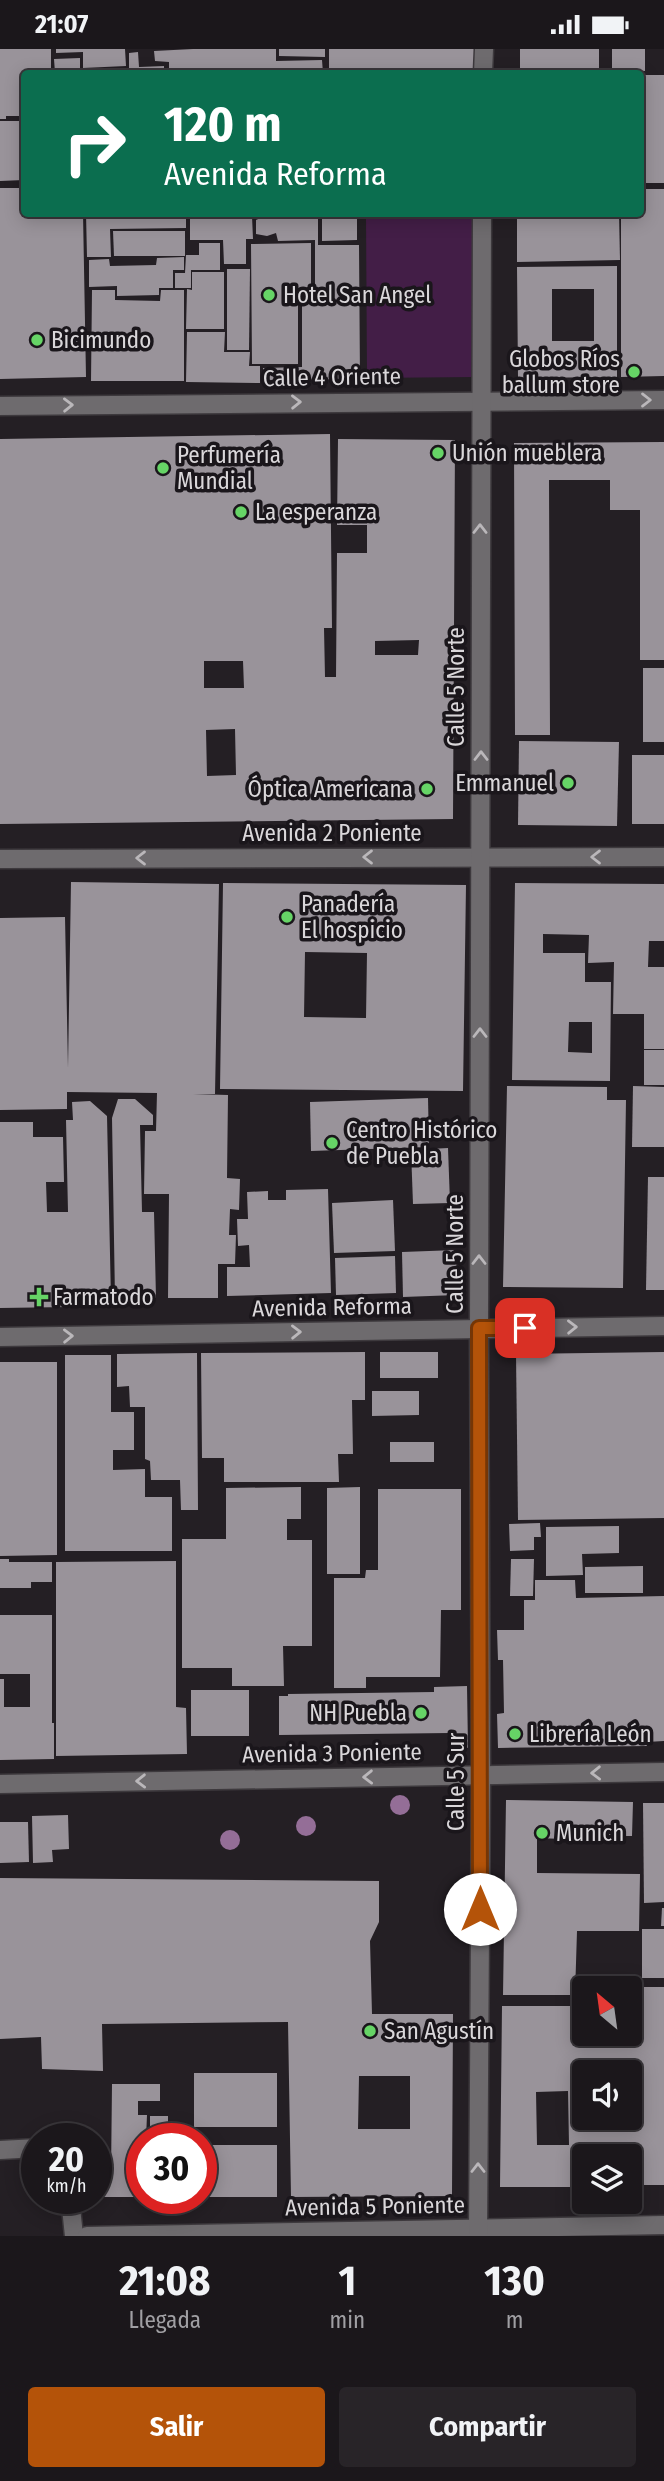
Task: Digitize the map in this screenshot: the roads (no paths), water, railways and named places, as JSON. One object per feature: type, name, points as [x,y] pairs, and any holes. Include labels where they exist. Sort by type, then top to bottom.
[{"type":"street","points":[[483,70],[484,49]]},
{"type":"street","name":"Calle 5 Norte","points":[[479,1328],[482,217]]},
{"type":"street","name":"Calle 4 Oriente","points":[[0,406],[664,400]]},
{"type":"street","name":"Avenida 2 Poniente","points":[[0,859],[664,857]]},
{"type":"street","name":"Avenida Reforma","points":[[0,1337],[664,1326]]},
{"type":"street","name":"Calle 5 Sur","points":[[478,2232],[481,1775],[479,1328]]},
{"type":"street","name":"Avenida 3 Poniente","points":[[0,1784],[664,1772]]},
{"type":"street","points":[[0,2150],[21,2149]]},
{"type":"street","points":[[72,2214],[74,2236]]},
{"type":"street","name":"Avenida 5 Poniente","points":[[87,2236],[478,2232],[664,2225]]},
{"type":"place","name":"Hotel San Angel","points":[[269,295]]},
{"type":"place","name":"Bicimundo","points":[[37,340]]},
{"type":"place","name":"Globos Ríos ballum store","points":[[634,372]]},
{"type":"place","name":"Unión mueblera","points":[[438,453]]},
{"type":"place","name":"Perfumería Mundial","points":[[163,468]]},
{"type":"place","name":"La esperanza","points":[[241,512]]},
{"type":"place","name":"Emmanuel","points":[[568,783]]},
{"type":"place","name":"Óptica Americana","points":[[427,789]]},
{"type":"place","name":"Panadería El hospicio","points":[[287,917]]},
{"type":"place","name":"Centro Histórico de Puebla","points":[[332,1143]]},
{"type":"place","name":"Farmatodo","points":[[39,1297]]},
{"type":"place","name":"NH Puebla","points":[[421,1713]]},
{"type":"place","name":"Librería León","points":[[515,1734]]},
{"type":"place","name":"Munich","points":[[542,1833]]},
{"type":"place","name":"San Agustín","points":[[370,2031]]}]
